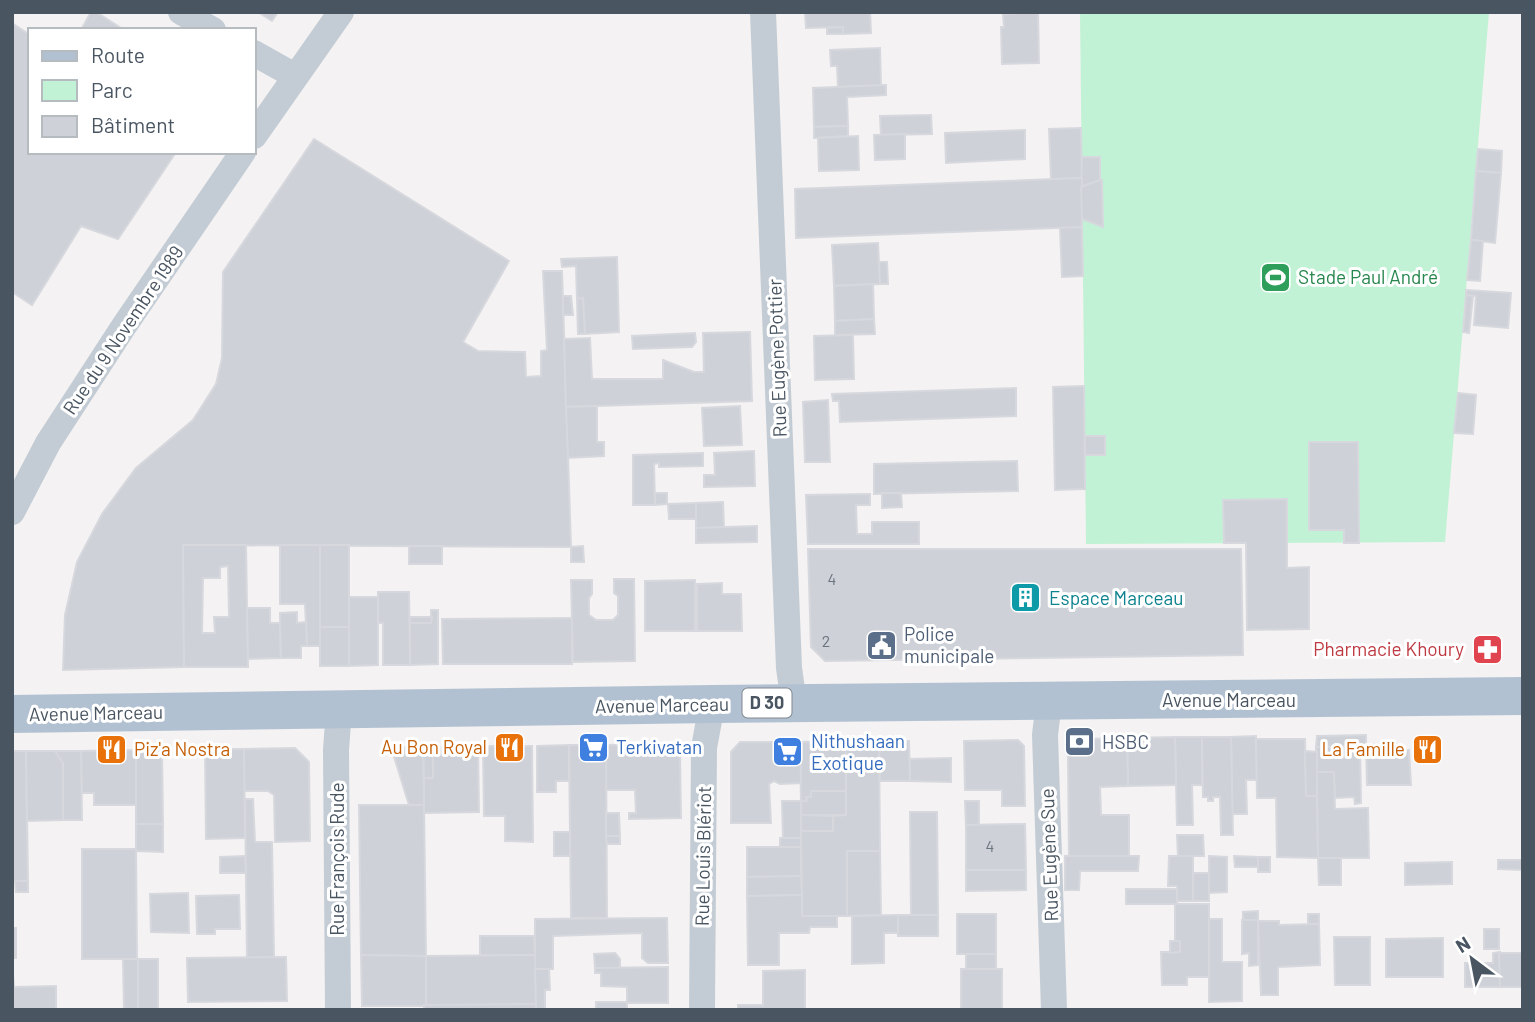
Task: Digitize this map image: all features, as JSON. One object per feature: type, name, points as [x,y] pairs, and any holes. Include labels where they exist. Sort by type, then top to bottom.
[{"type":"main road","name":"Avenue Marceau","points":[[12,714],[1523,696]]},
{"type":"street","points":[[181,12],[209,28]]},
{"type":"street","points":[[256,133],[341,12]]},
{"type":"street","name":"Rue Eugène Pottier","points":[[763,12],[789,668],[794,703]]},
{"type":"street","points":[[256,53],[295,76]]},
{"type":"street","name":"Rue du 9 Novembre 1989","points":[[12,512],[48,443],[242,154]]},
{"type":"street","name":"Rue Eugène Sue","points":[[1049,701],[1045,735],[1054,1010]]},
{"type":"street","name":"Rue Louis Blériot","points":[[702,1010],[704,748],[712,704]]},
{"type":"street","name":"Rue François Rude","points":[[338,1010],[336,750],[339,709]]},
{"type":"green space","name":"Stade Paul André","points":[[1080,12],[1489,12],[1445,542],[1086,544]]},
{"type":"building","points":[[91,12],[96,12],[121,28],[82,28]]},
{"type":"building","points":[[258,12],[278,12],[272,21]]},
{"type":"building","points":[[805,12],[870,12],[871,33],[843,34],[843,27],[806,28]]},
{"type":"building","points":[[1038,12],[1039,63],[1002,64],[1003,14]]},
{"type":"building","points":[[12,23],[28,34],[28,154],[175,154],[118,239],[81,226],[32,305],[12,292]]},
{"type":"building","points":[[843,27],[843,34],[827,34],[827,28]]},
{"type":"building","points":[[880,48],[881,85],[838,87],[837,66],[831,66],[830,50]]},
{"type":"building","points":[[886,85],[886,95],[847,97],[848,126],[814,127],[813,88]]},
{"type":"building","points":[[931,115],[932,134],[881,135],[880,116]]},
{"type":"building","points":[[848,126],[848,136],[814,138],[814,127]]},
{"type":"building","points":[[1081,128],[1082,178],[1051,179],[1049,129]]},
{"type":"building","points":[[1025,130],[1025,159],[946,163],[945,133]]},
{"type":"building","points":[[905,134],[905,159],[875,160],[874,135]]},
{"type":"building","points":[[858,136],[859,170],[819,171],[818,138]]},
{"type":"building","points":[[314,139],[509,261],[463,342],[478,351],[525,352],[526,377],[541,376],[541,351],[547,350],[543,271],[562,271],[571,547],[183,545],[184,667],[63,670],[65,615],[77,562],[102,514],[136,468],[193,420],[216,384],[222,358],[223,272]]},
{"type":"building","points":[[1478,149],[1502,151],[1501,173],[1476,171]]},
{"type":"building","points":[[1082,157],[1100,157],[1100,180],[1081,187]]},
{"type":"building","points":[[1476,171],[1501,173],[1495,243],[1471,240]]},
{"type":"building","points":[[1082,178],[1082,227],[796,238],[795,189]]},
{"type":"building","points":[[1100,180],[1103,227],[1082,219],[1081,187]]},
{"type":"building","points":[[1082,227],[1083,276],[1062,277],[1060,228]]},
{"type":"building","points":[[1471,240],[1483,241],[1480,281],[1467,280]]},
{"type":"building","points":[[878,243],[880,284],[834,286],[832,245]]},
{"type":"building","points":[[617,257],[619,332],[585,334],[583,298],[577,299],[576,266],[562,267],[561,259]]},
{"type":"building","points":[[879,262],[887,262],[888,284],[880,284]]},
{"type":"building","points":[[873,284],[874,319],[835,321],[834,286]]},
{"type":"building","points":[[1466,290],[1511,293],[1508,328],[1474,325],[1476,296],[1466,295]]},
{"type":"building","points":[[1466,295],[1473,296],[1469,333],[1463,332]]},
{"type":"building","points":[[563,296],[571,296],[573,315],[563,315]]},
{"type":"building","points":[[583,298],[585,334],[578,334],[577,299]]},
{"type":"building","points":[[874,319],[875,334],[835,335],[835,321]]},
{"type":"building","points":[[750,332],[752,401],[566,407],[564,339],[590,338],[592,379],[663,379],[663,360],[694,372],[704,372],[703,333]]},
{"type":"building","points":[[695,333],[696,342],[692,347],[633,349],[632,336]]},
{"type":"building","points":[[853,335],[854,379],[815,380],[814,336]]},
{"type":"building","points":[[1084,386],[1085,489],[1055,490],[1053,387]]},
{"type":"building","points":[[1016,388],[1016,416],[840,422],[839,401],[833,401],[832,394]]},
{"type":"building","points":[[1458,393],[1476,395],[1473,434],[1454,433]]},
{"type":"building","points":[[828,400],[830,462],[805,462],[803,402]]},
{"type":"building","points":[[597,406],[597,442],[604,442],[604,456],[568,458],[566,407]]},
{"type":"building","points":[[740,406],[742,445],[704,446],[702,408]]},
{"type":"building","points":[[1085,436],[1105,436],[1105,455],[1085,455]]},
{"type":"building","points":[[1309,442],[1358,442],[1359,543],[1344,543],[1344,530],[1309,530]]},
{"type":"building","points":[[754,451],[755,486],[704,487],[704,475],[715,475],[714,453]]},
{"type":"building","points":[[703,453],[703,466],[659,467],[659,463],[654,464],[655,505],[633,505],[633,455]]},
{"type":"building","points":[[1017,461],[1018,491],[874,494],[874,464]]},
{"type":"building","points":[[655,493],[667,493],[667,504],[655,505]]},
{"type":"building","points":[[882,493],[901,493],[902,507],[882,508]]},
{"type":"building","points":[[870,494],[870,505],[856,505],[857,534],[872,534],[872,522],[919,522],[919,544],[808,544],[806,495]]},
{"type":"building","points":[[1287,499],[1287,568],[1309,567],[1309,629],[1247,630],[1246,543],[1224,543],[1223,500]]},
{"type":"building","points":[[723,502],[724,527],[696,528],[696,503]]},
{"type":"building","points":[[696,503],[696,519],[669,519],[668,504]]},
{"type":"building","points":[[757,526],[757,542],[696,543],[696,528]]},
{"type":"building","points":[[183,545],[246,545],[248,667],[184,667]],"holes":[[[228,566],[229,617],[214,617],[215,633],[202,633],[203,578],[220,578],[220,567]]]},
{"type":"building","points":[[280,545],[320,545],[320,646],[307,646],[305,604],[280,604]]},
{"type":"building","points":[[320,545],[349,545],[349,627],[320,627]]},
{"type":"building","points":[[409,546],[442,546],[442,564],[409,564]]},
{"type":"building","points":[[583,546],[584,562],[571,562],[571,547]]},
{"type":"building","name":"Espace Marceau","points":[[808,549],[1241,549],[1243,655],[825,661],[811,647]]},
{"type":"building","points":[[614,579],[634,579],[635,661],[573,662],[571,580],[592,580],[589,615],[596,620],[613,620],[618,615]]},
{"type":"building","points":[[695,580],[695,631],[645,631],[645,581]]},
{"type":"building","points":[[722,583],[722,594],[741,594],[742,631],[697,631],[697,584]]},
{"type":"building","points":[[378,592],[409,592],[410,665],[383,665],[383,623],[378,623]]},
{"type":"building","points":[[349,597],[378,597],[378,665],[349,666]]},
{"type":"building","points":[[247,608],[270,608],[270,623],[280,623],[281,658],[248,659]]},
{"type":"building","points":[[431,610],[438,610],[438,664],[410,665],[410,623],[431,623]]},
{"type":"building","points":[[297,612],[297,623],[306,622],[307,646],[301,646],[301,658],[281,658],[280,613]]},
{"type":"building","points":[[410,617],[432,617],[431,623],[410,623]]},
{"type":"building","points":[[572,618],[572,664],[443,664],[442,619]]},
{"type":"building","points":[[320,627],[349,627],[349,666],[320,666]]},
{"type":"building","points":[[1366,735],[1366,746],[1316,747],[1317,736]]},
{"type":"building","points":[[1256,736],[1257,780],[1246,780],[1247,814],[1232,814],[1231,737]]},
{"type":"building","points":[[1175,737],[1202,737],[1202,785],[1192,785],[1193,825],[1177,825]]},
{"type":"building","points":[[1175,737],[1176,785],[1128,786],[1127,738]]},
{"type":"building","points":[[1202,737],[1231,737],[1233,835],[1221,835],[1220,797],[1213,797],[1213,801],[1208,801],[1208,797],[1203,797]]},
{"type":"building","points":[[1127,738],[1128,786],[1100,787],[1101,815],[1129,815],[1129,856],[1069,856],[1068,757],[1084,739]]},
{"type":"building","points":[[1256,739],[1305,739],[1306,796],[1317,796],[1318,858],[1277,857],[1276,798],[1257,798]]},
{"type":"building","points":[[1018,740],[1024,746],[1025,806],[1002,806],[1002,790],[965,790],[964,741]]},
{"type":"building","points":[[846,741],[879,741],[880,851],[847,851],[847,916],[802,916],[801,831],[833,831],[833,816],[846,815]]},
{"type":"building","points":[[846,741],[846,791],[811,791],[811,797],[806,797],[807,801],[801,801],[800,742]]},
{"type":"building","points":[[879,741],[909,741],[910,781],[880,781]]},
{"type":"building","points":[[740,742],[800,742],[801,783],[780,784],[774,781],[769,784],[771,823],[731,823],[731,752]]},
{"type":"building","points":[[670,744],[680,754],[681,818],[629,819],[629,813],[636,813],[635,790],[606,790],[606,745]]},
{"type":"building","points":[[1366,744],[1398,744],[1398,751],[1409,750],[1411,785],[1367,785]]},
{"type":"building","points":[[569,745],[606,745],[607,918],[571,918]]},
{"type":"building","points":[[569,745],[569,781],[556,781],[556,792],[537,792],[537,746]]},
{"type":"building","points":[[478,746],[479,812],[424,813],[424,778],[433,778],[433,747]]},
{"type":"building","points":[[483,746],[532,746],[533,842],[505,841],[505,816],[484,816]]},
{"type":"building","points":[[1360,746],[1361,803],[1355,804],[1354,797],[1335,798],[1334,772],[1317,772],[1316,747]]},
{"type":"building","points":[[391,747],[423,747],[424,805],[409,805]]},
{"type":"building","points":[[423,747],[433,747],[433,778],[424,778]]},
{"type":"building","points":[[295,748],[309,762],[310,841],[275,842],[274,795],[268,791],[244,791],[244,749]]},
{"type":"building","points":[[205,749],[244,749],[245,838],[206,839]]},
{"type":"building","points":[[136,750],[136,805],[94,805],[94,793],[82,793],[81,751]]},
{"type":"building","points":[[136,750],[162,750],[163,824],[136,824]]},
{"type":"building","points":[[12,751],[26,751],[28,881],[12,881]]},
{"type":"building","points":[[26,751],[55,751],[63,763],[63,820],[27,821]]},
{"type":"building","points":[[55,751],[81,751],[82,820],[63,820],[63,763]]},
{"type":"building","points":[[1305,751],[1317,752],[1317,796],[1306,796]]},
{"type":"building","points":[[951,758],[951,782],[910,781],[910,759]]},
{"type":"building","points":[[1317,772],[1334,772],[1335,809],[1368,808],[1369,858],[1318,858]]},
{"type":"building","points":[[811,791],[846,791],[846,815],[801,815],[801,801],[807,801],[806,797],[811,797]]},
{"type":"building","points":[[245,799],[253,799],[255,842],[272,842],[274,958],[247,958]]},
{"type":"building","points":[[782,801],[801,801],[801,838],[783,838]]},
{"type":"building","points":[[965,801],[979,801],[979,825],[966,825]]},
{"type":"building","points":[[359,805],[424,805],[426,956],[361,955]]},
{"type":"building","points":[[910,812],[937,812],[938,915],[911,915]]},
{"type":"building","points":[[606,813],[619,813],[620,836],[606,836]]},
{"type":"building","points":[[801,815],[833,816],[833,831],[801,831]]},
{"type":"building","points":[[136,824],[163,824],[163,852],[136,851]]},
{"type":"building","points":[[1025,824],[1026,870],[966,870],[966,825]]},
{"type":"building","points":[[554,832],[570,832],[570,856],[554,856]]},
{"type":"building","points":[[1177,835],[1203,835],[1204,856],[1178,856]]},
{"type":"building","points":[[606,836],[620,836],[620,844],[607,844]]},
{"type":"building","points":[[780,838],[801,838],[801,847],[780,847]]},
{"type":"building","points":[[747,847],[801,847],[801,876],[747,877]]},
{"type":"building","points":[[82,849],[136,849],[137,959],[82,959]]},
{"type":"building","points":[[847,851],[880,851],[881,915],[847,916]]},
{"type":"building","points":[[245,856],[246,873],[220,873],[220,857]]},
{"type":"building","points":[[1065,856],[1139,856],[1138,871],[1080,871],[1079,890],[1065,890]]},
{"type":"building","points":[[1169,856],[1193,856],[1193,901],[1177,901],[1177,886],[1168,886]]},
{"type":"building","points":[[1209,856],[1227,857],[1227,892],[1209,893]]},
{"type":"building","points":[[1234,856],[1258,857],[1258,867],[1235,867]]},
{"type":"building","points":[[1258,857],[1270,857],[1270,872],[1258,872]]},
{"type":"building","points":[[1318,858],[1341,858],[1341,885],[1319,885]]},
{"type":"building","points":[[1498,860],[1523,860],[1523,870],[1498,869]]},
{"type":"building","points":[[1452,862],[1452,884],[1405,885],[1405,863]]},
{"type":"building","points":[[966,870],[1026,870],[1026,890],[966,891]]},
{"type":"building","points":[[1193,873],[1209,873],[1209,901],[1193,901]]},
{"type":"building","points":[[801,876],[802,895],[747,896],[747,877]]},
{"type":"building","points":[[15,881],[28,881],[28,892],[16,892]]},
{"type":"building","points":[[1126,889],[1177,889],[1177,904],[1126,904]]},
{"type":"building","points":[[188,893],[189,933],[151,932],[150,894]]},
{"type":"building","points":[[239,895],[240,929],[215,929],[215,934],[197,934],[196,896]]},
{"type":"building","points":[[802,895],[802,916],[837,916],[837,927],[810,927],[809,933],[779,933],[779,965],[748,965],[747,896]]},
{"type":"building","points":[[1175,904],[1209,904],[1209,977],[1187,977],[1187,985],[1162,985],[1161,952],[1180,952],[1180,941],[1175,941]]},
{"type":"building","points":[[1258,911],[1258,920],[1243,920],[1243,912]]},
{"type":"building","points":[[957,914],[996,914],[996,954],[957,954]]},
{"type":"building","points":[[1308,914],[1319,914],[1319,924],[1308,924]]},
{"type":"building","points":[[898,915],[938,915],[938,936],[898,936]]},
{"type":"building","points":[[898,915],[898,933],[884,933],[884,963],[852,964],[852,916]]},
{"type":"building","points":[[667,918],[668,963],[648,963],[642,958],[642,933],[553,936],[553,969],[535,969],[535,919]]},
{"type":"building","points":[[1209,919],[1222,919],[1222,962],[1242,962],[1242,1001],[1209,1002]]},
{"type":"building","points":[[1242,920],[1258,920],[1258,965],[1249,966],[1249,953],[1242,954]]},
{"type":"building","points":[[1258,921],[1279,921],[1279,925],[1319,924],[1320,965],[1278,967],[1278,995],[1261,995]]},
{"type":"building","points":[[12,928],[16,928],[16,958],[12,958]]},
{"type":"building","points":[[1484,929],[1499,929],[1499,949],[1484,949]]},
{"type":"building","points":[[480,936],[534,936],[535,955],[480,955]]},
{"type":"building","points":[[1334,937],[1370,937],[1370,985],[1335,985]]},
{"type":"building","points":[[1443,938],[1443,977],[1386,977],[1386,939]]},
{"type":"building","points":[[1170,941],[1180,941],[1180,952],[1170,953]]},
{"type":"building","points":[[1500,952],[1500,987],[1465,987],[1465,963],[1493,963],[1493,953]]},
{"type":"building","points":[[615,953],[620,959],[620,968],[595,968],[594,954]]},
{"type":"building","points":[[1499,953],[1523,953],[1523,987],[1500,987]]},
{"type":"building","points":[[966,954],[996,954],[996,969],[966,969]]},
{"type":"building","points":[[361,955],[426,956],[426,1006],[362,1006]]},
{"type":"building","points":[[535,955],[536,1004],[426,1006],[426,956]]},
{"type":"building","points":[[286,957],[287,1001],[188,1002],[187,958]]},
{"type":"building","points":[[123,959],[138,959],[138,1009],[124,1009]]},
{"type":"building","points":[[138,959],[158,959],[158,1009],[138,1009]]},
{"type":"building","points":[[12,961],[14,987],[56,986],[56,1009],[12,1010]]},
{"type":"building","points":[[668,967],[668,1003],[627,1003],[627,1010],[596,1010],[596,1002],[627,1002],[627,987],[601,986],[601,973],[595,973],[595,968]]},
{"type":"building","points":[[535,969],[549,969],[550,990],[545,990],[545,1010],[536,1010]]},
{"type":"building","points":[[961,969],[1002,969],[1002,1010],[961,1010]]},
{"type":"building","points":[[805,970],[805,1010],[738,1010],[738,1005],[763,1005],[763,971]]},
{"type":"building","points":[[536,1004],[536,1010],[424,1010],[424,1005]]},
{"type":"place","name":"Stade Paul André","points":[[1275,277]]},
{"type":"place","name":"Espace Marceau","points":[[1026,598]]},
{"type":"place","name":"Police municipale","points":[[881,645]]},
{"type":"place","name":"Pharmacie Khoury","points":[[1487,649]]},
{"type":"place","name":"HSBC","points":[[1079,742]]},
{"type":"place","name":"Au Bon Royal","points":[[510,747]]},
{"type":"place","name":"Terkivatan","points":[[593,747]]},
{"type":"place","name":"Piz'a Nostra","points":[[111,749]]},
{"type":"place","name":"La Famille","points":[[1428,749]]},
{"type":"place","name":"Nithushaan Exotique","points":[[788,752]]}]
